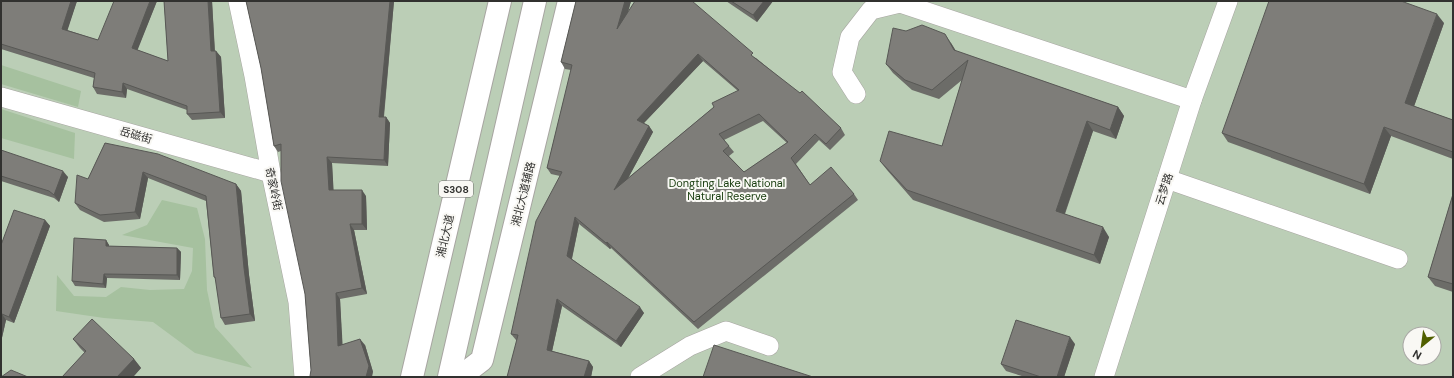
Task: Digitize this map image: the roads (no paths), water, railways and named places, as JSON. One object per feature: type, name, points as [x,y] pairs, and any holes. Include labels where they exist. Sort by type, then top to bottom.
[{"type":"main road","name":"湘北大道","points":[[412,377],[500,1]]},
{"type":"main road","points":[[449,377],[535,1]]},
{"type":"main road","name":"湘北大道辅路","points":[[460,377],[482,360],[569,1]]},
{"type":"street","name":"奇家岭街","points":[[238,1],[254,76],[271,173],[298,302],[304,377]]},
{"type":"street","name":"云梦路","points":[[1104,377],[1192,100],[1228,1]]},
{"type":"street","points":[[856,94],[842,72],[850,37],[871,10],[900,3],[1192,100]]},
{"type":"street","name":"岳磁街","points":[[1,97],[271,173]]},
{"type":"street","points":[[1167,179],[1398,259]]},
{"type":"street","points":[[640,377],[690,346],[726,331],[769,346]]},
{"type":"park label","name":"Dongting Lake National Natural Reserve","points":[[727,189]]}]
